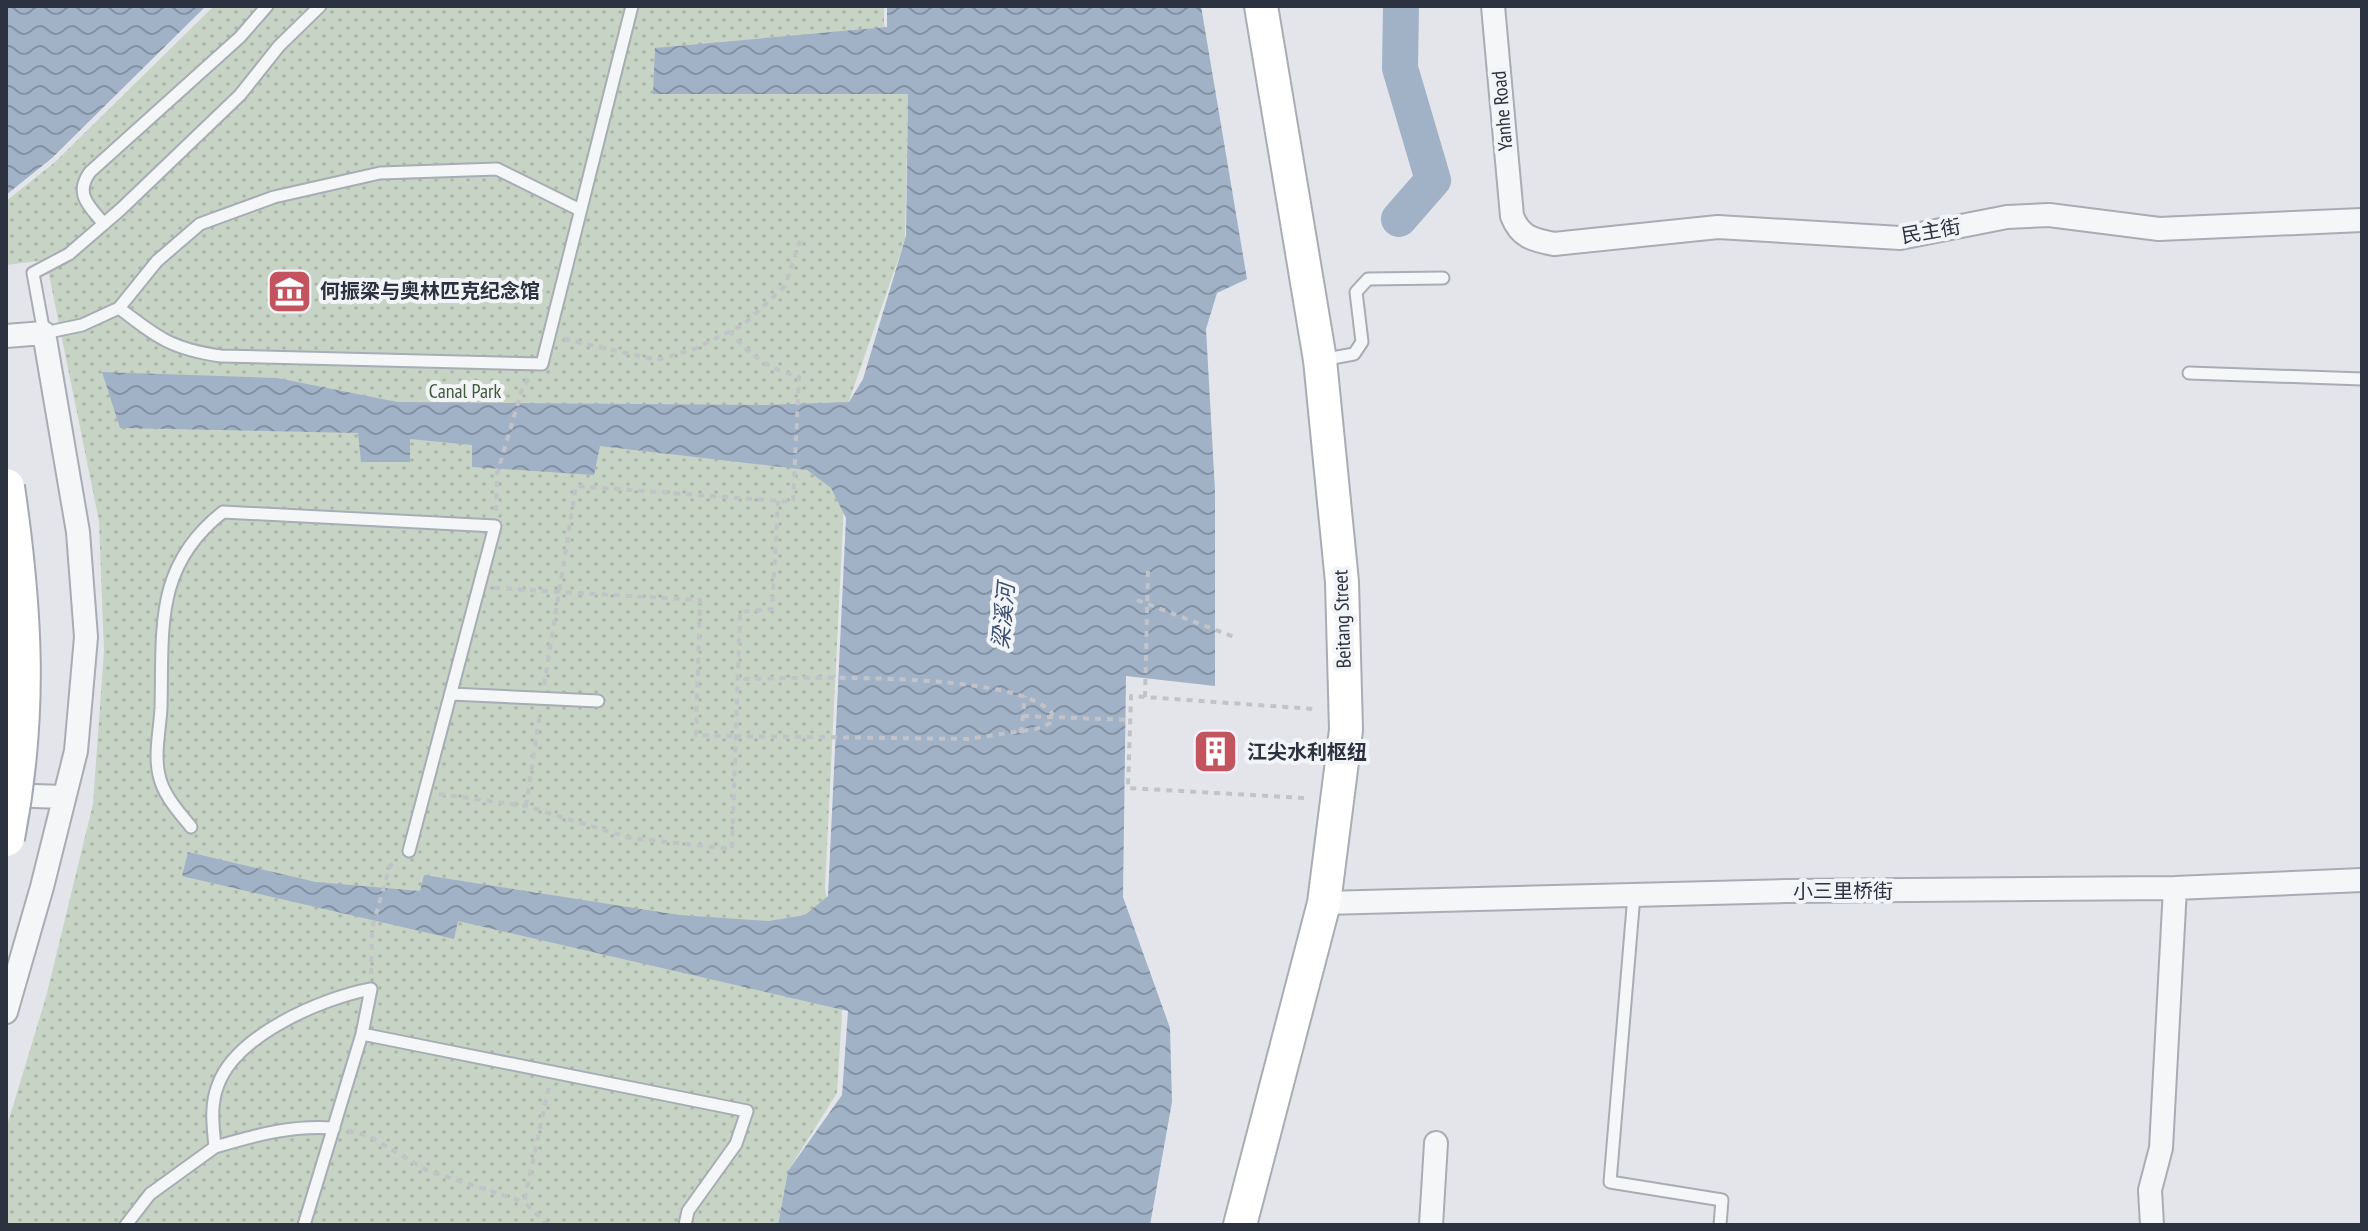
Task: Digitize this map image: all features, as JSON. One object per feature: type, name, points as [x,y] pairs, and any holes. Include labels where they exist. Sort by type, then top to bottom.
[{"type":"main road","name":"Beitang Street","points":[[1240,1225],[1324,903],[1346,730],[1342,582],[1320,360],[1261,6]]},
{"type":"main road","points":[[6,487],[21,597],[24,717],[6,838]]},
{"type":"street","name":"Yanhe Road","points":[[1493,6],[1512,216]]},
{"type":"street","name":"民主街","points":[[1512,216],[1516,228],[1531,240],[1554,244],[1718,227],[1900,238],[2007,217],[2049,215],[2159,229],[2362,220]]},
{"type":"street","points":[[6,336],[44,333],[78,532],[86,637],[76,751],[6,1012]]},
{"type":"street","points":[[6,795],[63,797]]},
{"type":"street","name":"小三里桥街","points":[[1324,903],[1634,895],[2175,888],[2362,880]]},
{"type":"street","points":[[2152,1225],[2150,1190],[2161,1148],[2175,888]]},
{"type":"street","points":[[1431,1225],[1436,1143]]},
{"type":"lane","points":[[104,224],[81,195],[81,183],[240,37],[267,6]]},
{"type":"lane","points":[[320,6],[279,46],[240,95],[104,224],[55,264],[33,273],[44,333],[82,325],[119,308],[157,261],[200,224],[274,197],[380,173],[497,169],[580,210]]},
{"type":"lane","points":[[119,308],[183,351],[221,356],[542,364],[632,6]]},
{"type":"lane","points":[[1320,360],[1354,354],[1362,342],[1356,292],[1368,279],[1443,278]]},
{"type":"lane","points":[[2189,373],[2362,379]]},
{"type":"lane","points":[[191,827],[171,802],[159,775],[164,603],[178,565],[199,531],[223,512],[495,526],[409,851]]},
{"type":"lane","points":[[451,694],[598,701]]},
{"type":"lane","points":[[1634,895],[1610,1182],[1722,1200],[1720,1225]]},
{"type":"lane","points":[[215,1147],[212,1116],[218,1085],[233,1059],[255,1040],[304,1011],[346,994],[371,989],[362,1034],[304,1225]]},
{"type":"lane","points":[[362,1034],[747,1111],[736,1144],[688,1211],[685,1225]]},
{"type":"lane","points":[[126,1225],[150,1194],[215,1147],[268,1131],[305,1126],[334,1128]]},
{"type":"path","points":[[549,336],[657,360],[694,349],[743,325],[785,286],[800,241]]},
{"type":"path","points":[[526,806],[576,486],[793,502],[799,377],[774,371],[746,351],[730,331]]},
{"type":"path","points":[[495,526],[497,474],[523,386]]},
{"type":"path","points":[[425,791],[526,806],[630,838],[732,849],[740,612],[772,609],[778,501]]},
{"type":"path","points":[[1145,697],[1148,570]]},
{"type":"path","points":[[479,587],[700,600],[696,735],[923,739],[1021,733],[1050,723],[1052,713],[1042,701],[982,685],[737,679]]},
{"type":"path","points":[[1137,600],[1234,637]]},
{"type":"path","points":[[1021,733],[1025,696]]},
{"type":"path","points":[[1304,798],[1128,788],[1131,696],[1314,709]]},
{"type":"path","points":[[1023,716],[1131,720]]},
{"type":"path","points":[[371,989],[372,928],[390,866]]},
{"type":"path","points":[[524,1202],[552,1072]]},
{"type":"path","points":[[334,1128],[369,1136],[426,1170],[524,1202],[548,1225]]},
{"type":"green space","name":"Canal Park","points":[[214,6],[884,6],[884,24],[908,94],[905,240],[849,401],[825,888],[842,1014],[837,1093],[788,1171],[778,1225],[6,1225],[6,1129],[46,997],[93,804],[104,651],[99,521],[46,260],[6,265],[6,201],[54,163]]},
{"type":"water","points":[[6,6],[206,6],[52,158],[6,195]]},
{"type":"water","name":"梁溪河","points":[[887,6],[1201,6],[1247,279],[1217,293],[1206,329],[1215,491],[1215,686],[1126,676],[1123,897],[1170,1028],[1172,1102],[1150,1225],[778,1225],[788,1171],[842,1095],[848,1011],[458,921],[454,939],[182,876],[188,852],[316,882],[420,891],[424,875],[679,915],[769,921],[805,915],[828,896],[846,518],[831,488],[807,470],[600,446],[594,475],[472,467],[472,445],[410,439],[410,462],[361,462],[358,433],[120,428],[102,372],[277,378],[397,402],[766,405],[849,402],[863,379],[906,236],[908,94],[653,94],[655,48],[887,27]]},
{"type":"waterway","points":[[1399,219],[1433,180],[1400,68],[1401,6]]},
{"type":"place","name":"何振梁与奥林匹克纪念馆","points":[[289,291]]},
{"type":"place","name":"江尖水利枢纽","points":[[1216,752]]}]
